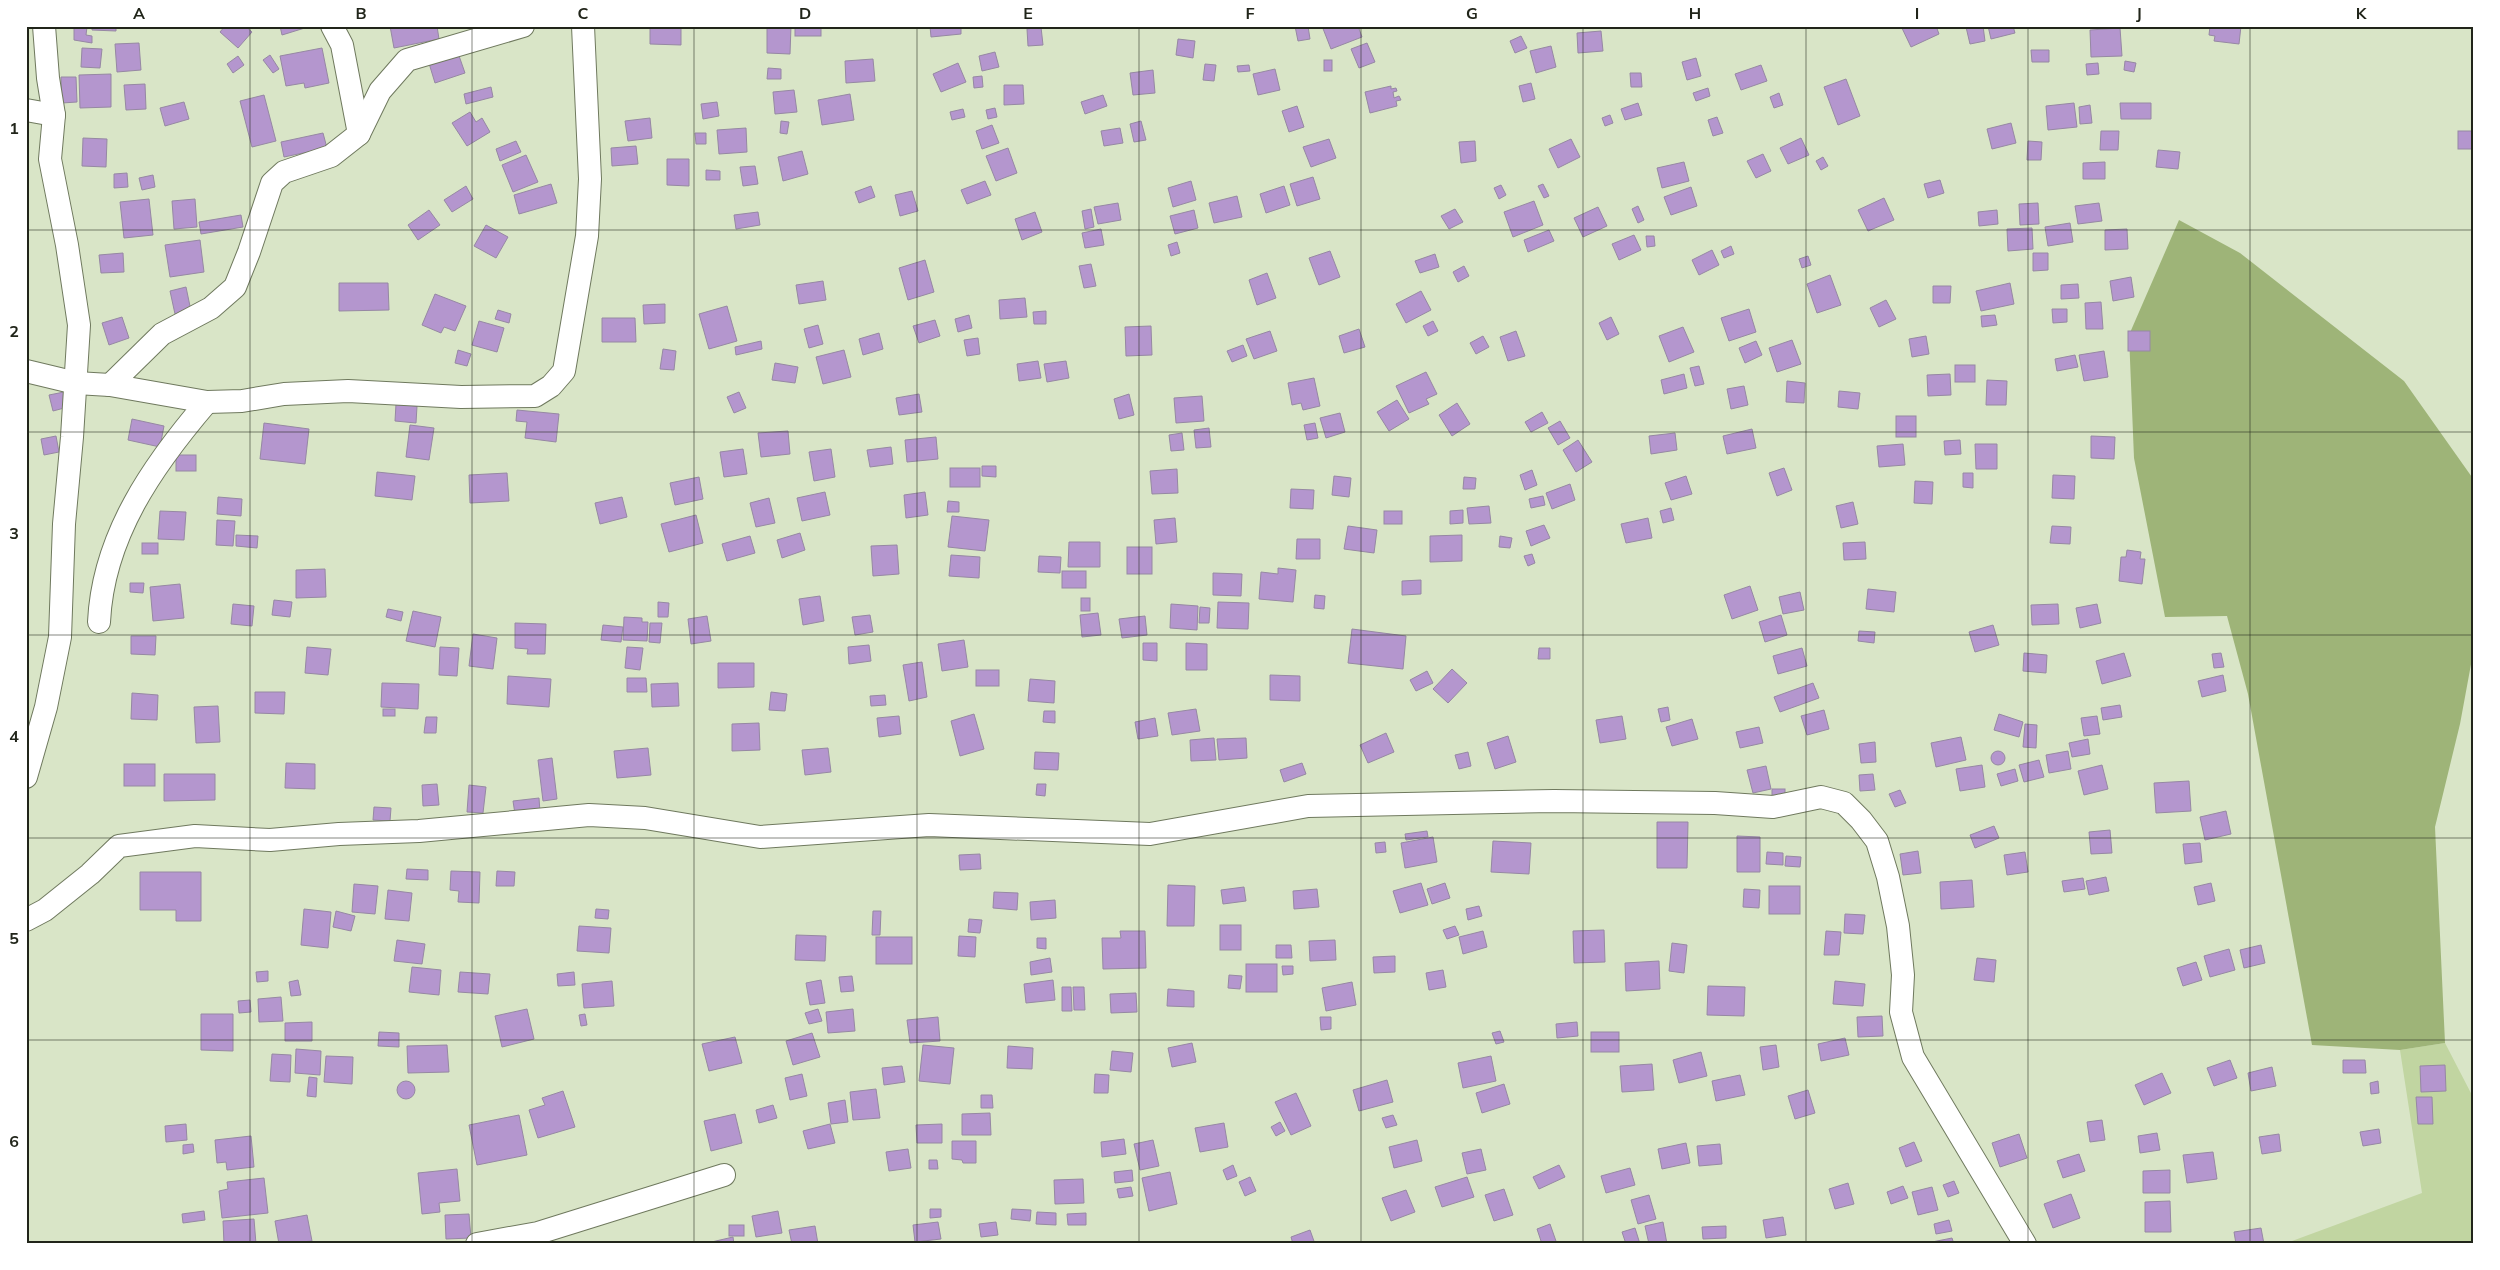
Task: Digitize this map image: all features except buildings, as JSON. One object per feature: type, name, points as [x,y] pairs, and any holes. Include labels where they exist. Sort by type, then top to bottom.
[{"type":"street","points":[[26,777],[46,707],[60,637],[64,524],[79,324],[67,245],[50,159],[54,115],[48,78],[44,26]]},
{"type":"street","points":[[332,26],[342,46],[360,134]]},
{"type":"street","points":[[110,385],[162,334],[211,308],[235,287],[272,183],[284,172],[331,156],[360,134],[380,91],[407,60],[523,26]]},
{"type":"street","points":[[26,371],[76,383],[110,385],[207,402],[242,401],[284,394],[348,391],[461,397],[535,396],[552,386],[564,371],[587,236],[590,180],[583,26]]},
{"type":"street","points":[[26,110],[54,115]]},
{"type":"street","points":[[99,622],[100,599],[112,558],[133,502],[166,451],[207,402]]},
{"type":"street","points":[[26,920],[45,910],[119,846],[195,836],[270,840],[340,834],[418,831],[589,815],[645,818],[760,837],[929,825],[1150,834],[1308,806],[1554,801],[1715,803],[1773,807],[1821,798],[1844,803],[1877,840],[1888,877],[1898,926],[1903,975],[1901,1012],[1913,1057],[2025,1244]]},
{"type":"street","points":[[477,1244],[538,1233],[724,1175]]},
{"type":"green space","points":[[2179,220],[2240,253],[2404,381],[2474,480],[2474,648],[2460,724],[2435,827],[2445,1043],[2400,1050],[2312,1045],[2248,694],[2227,616],[2165,617],[2134,458],[2129,335]]},
{"type":"green space","points":[[2445,1043],[2474,1099],[2474,1244],[2284,1244],[2422,1193],[2400,1050]]}]
